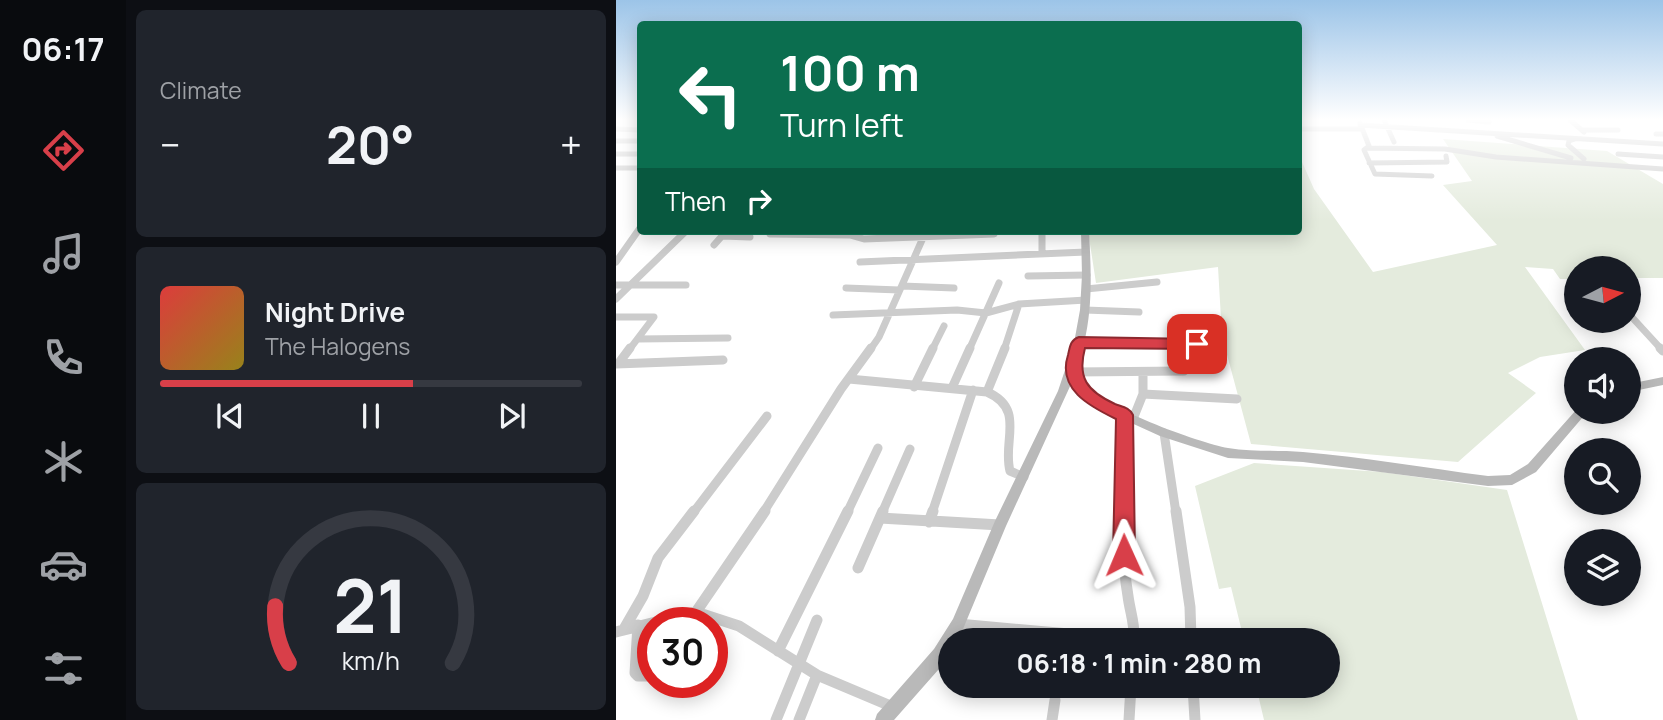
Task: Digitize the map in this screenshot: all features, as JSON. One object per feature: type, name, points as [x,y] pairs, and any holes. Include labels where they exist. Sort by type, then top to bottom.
[{"type":"street","points":[[616,154],[637,154]]},
{"type":"street","points":[[1365,154],[1375,174],[1379,176],[1432,177]]},
{"type":"street","points":[[1474,154],[1578,161]]},
{"type":"street","points":[[1554,154],[1593,164],[1663,169]]},
{"type":"street","points":[[1578,154],[1593,164]]},
{"type":"street","points":[[1618,154],[1663,157]]},
{"type":"street","points":[[1369,163],[1447,162],[1446,156]]},
{"type":"street","points":[[616,168],[637,168]]},
{"type":"street","points":[[616,262],[637,232]]},
{"type":"street","points":[[616,299],[681,235]]},
{"type":"street","points":[[714,244],[723,235]]},
{"type":"street","points":[[733,235],[750,237]]},
{"type":"street","points":[[850,235],[864,239],[905,235]]},
{"type":"street","points":[[699,607],[879,337],[924,235]]},
{"type":"street","points":[[1042,235],[1042,254]]},
{"type":"street","points":[[883,720],[940,655],[958,624],[1000,526],[1073,370],[1086,294],[1085,235]]},
{"type":"street","points":[[860,262],[1086,251]]},
{"type":"street","points":[[1028,276],[1139,312]]},
{"type":"street","points":[[834,315],[957,310],[986,313],[1019,304],[1157,282]]},
{"type":"street","points":[[952,388],[999,283]]},
{"type":"street","points":[[616,285],[686,285]]},
{"type":"street","points":[[846,288],[954,288]]},
{"type":"street","points":[[987,392],[1013,327],[1019,304]]},
{"type":"street","points":[[616,317],[654,317],[617,364]]},
{"type":"street","points":[[914,387],[944,326]]},
{"type":"street","points":[[1642,328],[1663,351]]},
{"type":"street","points":[[638,339],[728,338]]},
{"type":"street","points":[[1079,343],[1197,344]]},
{"type":"street","points":[[617,364],[723,360]]},
{"type":"street","points":[[1073,370],[1143,373],[1184,371]]},
{"type":"street","points":[[1073,370],[1079,386],[1098,403],[1164,433],[1228,453],[1316,458],[1488,481],[1512,480],[1532,468],[1571,424]]},
{"type":"street","points":[[1135,628],[1135,620],[1128,598],[1123,546],[1129,417],[1143,394],[1143,373]]},
{"type":"street","points":[[849,379],[914,387],[973,390],[1000,395],[1009,409],[1010,471],[1024,477]]},
{"type":"street","points":[[1641,386],[1663,381]]},
{"type":"street","points":[[929,522],[973,390]]},
{"type":"street","points":[[1143,394],[1237,399]]},
{"type":"street","points":[[620,630],[643,596],[658,558],[767,416]]},
{"type":"street","points":[[1164,433],[1190,607],[1191,628]]},
{"type":"street","points":[[778,651],[796,620],[878,448]]},
{"type":"street","points":[[858,568],[910,449]]},
{"type":"street","points":[[880,518],[1000,526]]},
{"type":"street","points":[[776,720],[817,620]]},
{"type":"street","points":[[728,622],[739,626],[817,675],[893,708]]},
{"type":"street","points":[[958,624],[1002,628]]},
{"type":"street","points":[[620,630],[637,625]]},
{"type":"street","points":[[637,641],[637,675]]},
{"type":"street","points":[[799,720],[817,675]]},
{"type":"street","points":[[1129,720],[1130,698]]},
{"type":"street","points":[[1194,698],[1195,720]]},
{"type":"street","points":[[1052,720],[1055,700]]},
{"type":"shaded area","points":[[1453,154],[1611,154],[1663,184],[1663,278],[1642,278],[1642,256],[1564,256],[1564,279],[1560,279],[1553,269],[1525,267],[1564,321],[1564,333],[1573,333],[1583,347],[1564,347],[1564,353],[1540,357],[1508,373],[1536,393],[1458,462],[1251,444],[1222,336],[1218,267],[1096,283],[1089,235],[1302,235],[1302,162],[1314,189],[1373,272],[1497,245],[1443,185],[1472,181]]},
{"type":"shaded area","points":[[1254,463],[1382,472],[1507,490],[1578,720],[1264,720],[1259,698],[1340,698],[1340,628],[1241,628],[1231,587],[1219,589],[1195,486]]},
{"type":"route","points":[[1124,555],[1125,415],[1098,403],[1079,386],[1072,367],[1079,343],[1197,344]]}]
